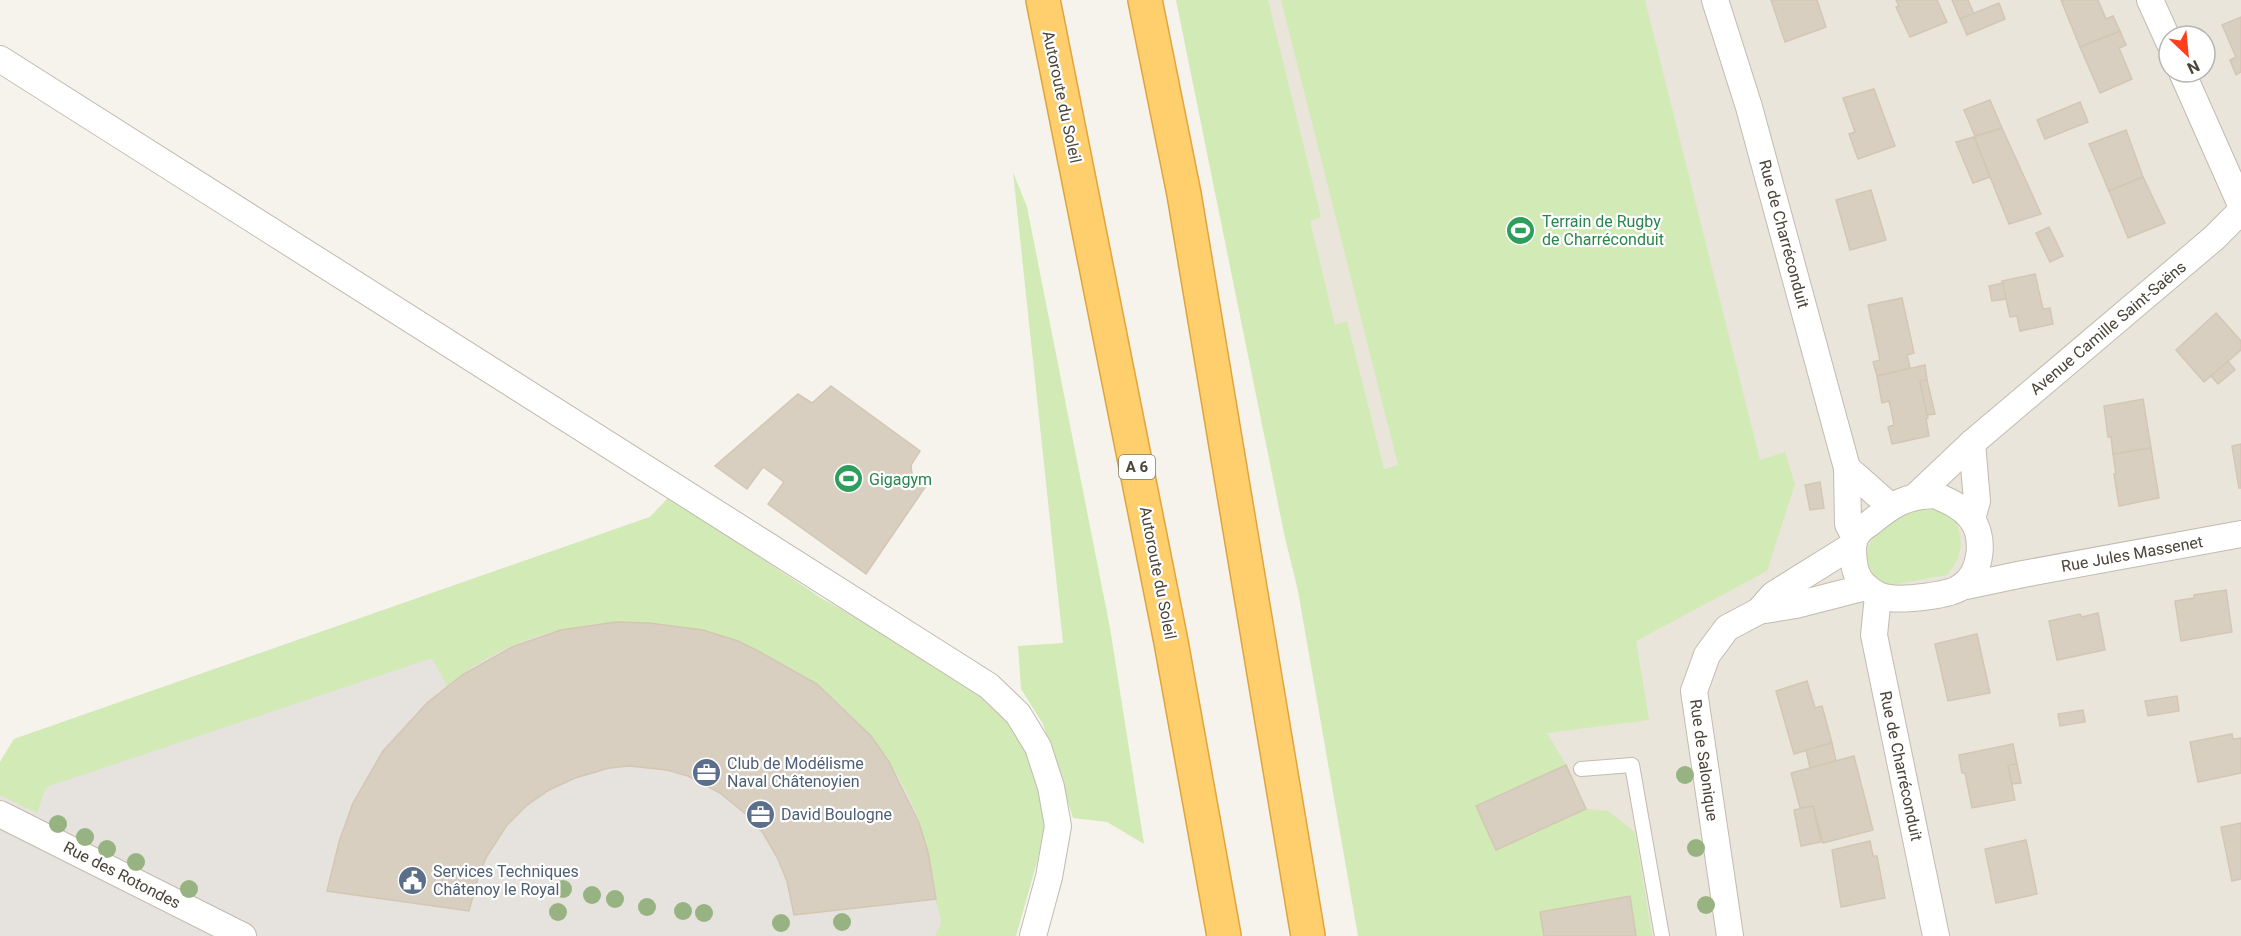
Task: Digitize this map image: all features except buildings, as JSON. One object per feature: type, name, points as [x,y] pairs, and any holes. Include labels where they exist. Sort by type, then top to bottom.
[{"type":"highway","name":"Autoroute du Soleil","points":[[1042,0],[1169,631],[1224,936]]},
{"type":"highway","points":[[1145,0],[1184,194],[1308,936]]},
{"type":"street","name":"Rue de Charréconduit","points":[[1715,0],[1749,107],[1847,468],[1848,524],[1854,541]]},
{"type":"street","points":[[2150,0],[2161,24]]},
{"type":"street","points":[[0,59],[989,686],[1018,714],[1038,747],[1051,787],[1058,826],[1049,877],[1033,936]]},
{"type":"street","points":[[2187,84],[2241,205]]},
{"type":"street","name":"Avenue Camille Saint-Saëns","points":[[1916,496],[1972,443],[2214,238],[2241,211]]},
{"type":"street","points":[[1972,443],[1977,501],[1972,519]]},
{"type":"street","points":[[1847,468],[1890,507]]},
{"type":"street","points":[[1935,495],[1959,507],[1972,519],[1980,544],[1975,572],[1961,588],[1923,596],[1890,599],[1872,591],[1858,578],[1854,568],[1854,541],[1890,507],[1916,496],[1935,495]]},
{"type":"street","name":"Rue Jules Massenet","points":[[1961,588],[2023,574],[2241,534]]},
{"type":"street","name":"Rue de Salonique","points":[[1759,611],[1773,595],[1854,541]]},
{"type":"street","points":[[1980,544],[2023,574]]},
{"type":"street","name":"Rue de Charréconduit","points":[[1872,591],[1874,635],[1936,936]]},
{"type":"street","name":"Rue de Salonique","points":[[1730,936],[1694,691],[1707,655],[1727,628],[1759,611],[1872,591]]},
{"type":"street","name":"Rue des Rotondes","points":[[0,814],[243,936]]},
{"type":"lane","points":[[1581,769],[1632,765],[1662,936]]},
{"type":"shaded area","points":[[1233,0],[2241,0],[2241,936],[1411,936]]},
{"type":"shaded area","points":[[669,497],[821,598],[884,632],[1038,858],[1016,936],[0,936],[0,762],[14,739],[650,517]]},
{"type":"green space","points":[[1176,0],[1268,0],[1321,217],[1310,221],[1335,325],[1347,321],[1384,469],[1398,465],[1281,0],[1645,0],[1760,460],[1785,452],[1795,484],[1767,571],[1636,641],[1649,720],[1547,733],[1566,765],[1476,806],[1496,850],[1586,809],[1608,811],[1635,832],[1652,936],[1358,936],[1298,591],[1285,538]]},
{"type":"green space","points":[[1013,172],[1027,207],[1110,628],[1144,844],[1107,822],[1073,818],[1043,724],[1021,689],[1018,646],[1063,643]]},
{"type":"green space","points":[[669,497],[821,598],[966,680],[1013,724],[1038,776],[1045,822],[1038,858],[1016,936],[935,936],[941,921],[930,862],[904,788],[861,726],[803,676],[736,642],[663,625],[588,625],[514,645],[447,686],[432,658],[46,787],[37,813],[0,795],[0,762],[14,739],[650,517]]},
{"type":"green space","points":[[1918,508],[1940,511],[1957,522],[1961,544],[1959,556],[1947,575],[1885,586],[1872,577],[1867,556],[1869,545],[1886,525]]},
{"type":"place","name":"Terrain de Rugby de Charréconduit","points":[[1521,230]]},
{"type":"place","name":"Gigagym","points":[[848,479]]},
{"type":"place","name":"Club de Modélisme Naval Châtenoyien","points":[[706,772]]},
{"type":"place","name":"David Boulogne","points":[[760,814]]},
{"type":"place","name":"Services Techniques Châtenoy le Royal","points":[[412,880]]}]
